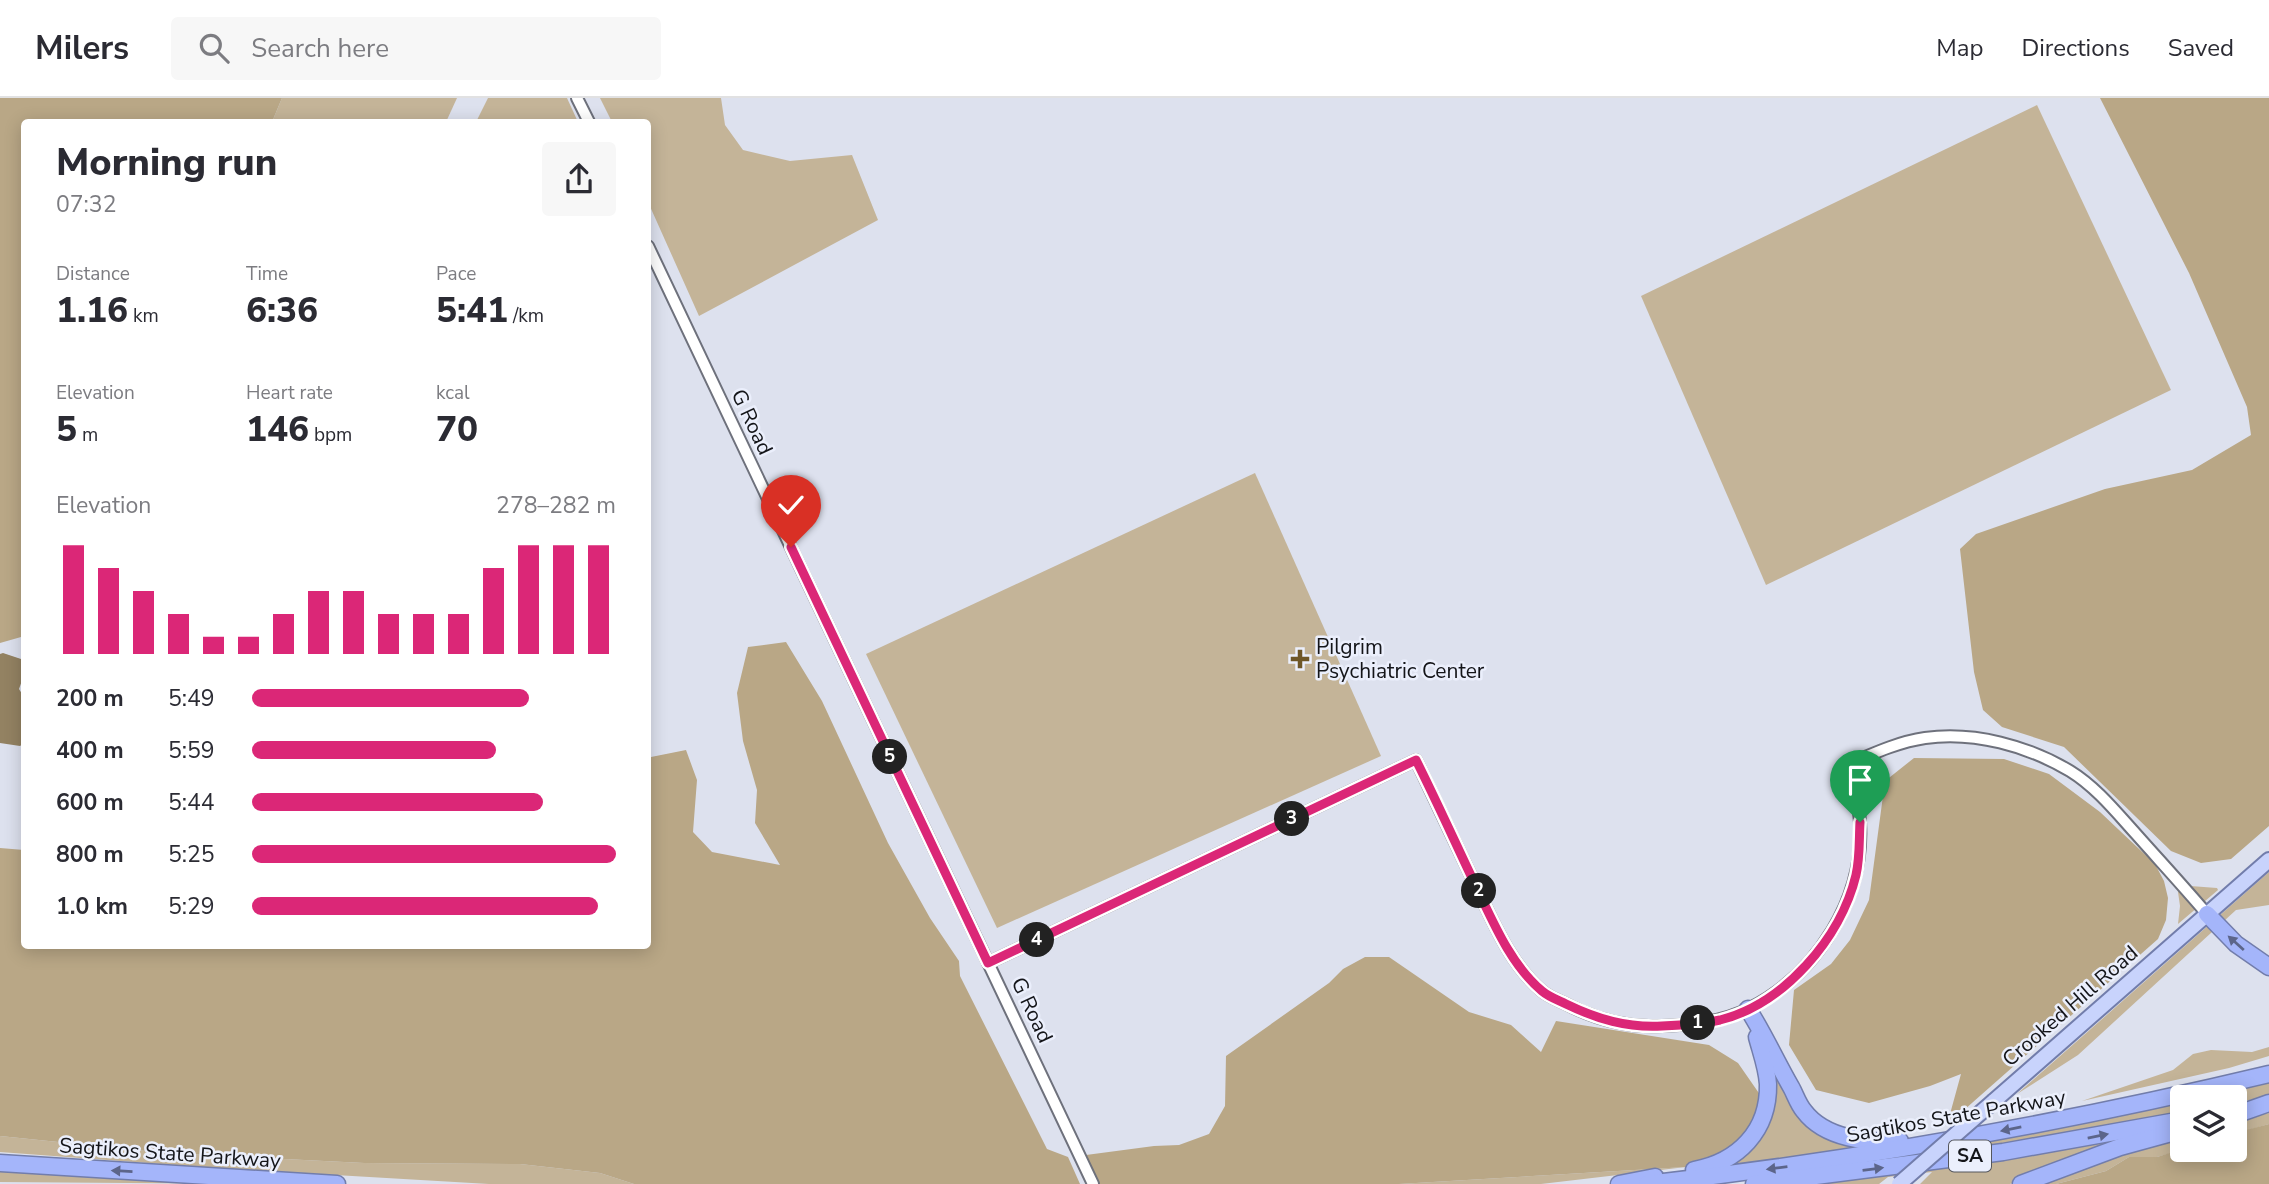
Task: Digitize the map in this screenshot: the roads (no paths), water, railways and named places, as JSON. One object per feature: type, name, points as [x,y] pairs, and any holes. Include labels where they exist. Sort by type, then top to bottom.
[{"type":"highway","points":[[2207,914],[2236,944],[2269,967]]},
{"type":"highway","points":[[1748,1009],[1804,1111],[1817,1123],[1849,1138],[1868,1141],[1966,1137]]},
{"type":"highway","points":[[1619,1184],[1718,1164],[1733,1157],[1755,1132],[1767,1101],[1768,1083],[1748,1009]]},
{"type":"highway","name":"Sagtikos State Parkway","points":[[1647,1184],[1794,1166],[1966,1137],[2122,1107],[2269,1073]]},
{"type":"highway","points":[[2247,1107],[2269,1102]]},
{"type":"highway","points":[[2247,1110],[2269,1102]]},
{"type":"highway","name":"Sagtikos State Parkway","points":[[1754,1184],[2003,1152],[2170,1122]]},
{"type":"highway","points":[[2021,1184],[2120,1147],[2170,1133]]},
{"type":"highway","name":"Sagtikos State Parkway","points":[[0,1163],[337,1184]]},
{"type":"main road","name":"Crooked Hill Road","points":[[1899,1184],[2269,860]]},
{"type":"street","points":[[577,98],[588,119]]},
{"type":"street","name":"G Road","points":[[651,252],[1093,1184]]},
{"type":"street","points":[[988,963],[1416,760],[1498,933],[1527,977],[1545,994],[1586,1014],[1632,1026],[1653,1027],[1723,1019],[1770,997],[1809,960],[1826,940],[1851,894],[1857,873],[1860,822],[1856,800],[1844,766],[1883,750],[1925,738],[1966,737],[2000,743],[2037,755],[2071,772],[2099,794],[2207,914]]},
{"type":"place","name":"Pilgrim Psychiatric Center","points":[[1300,659]]}]
